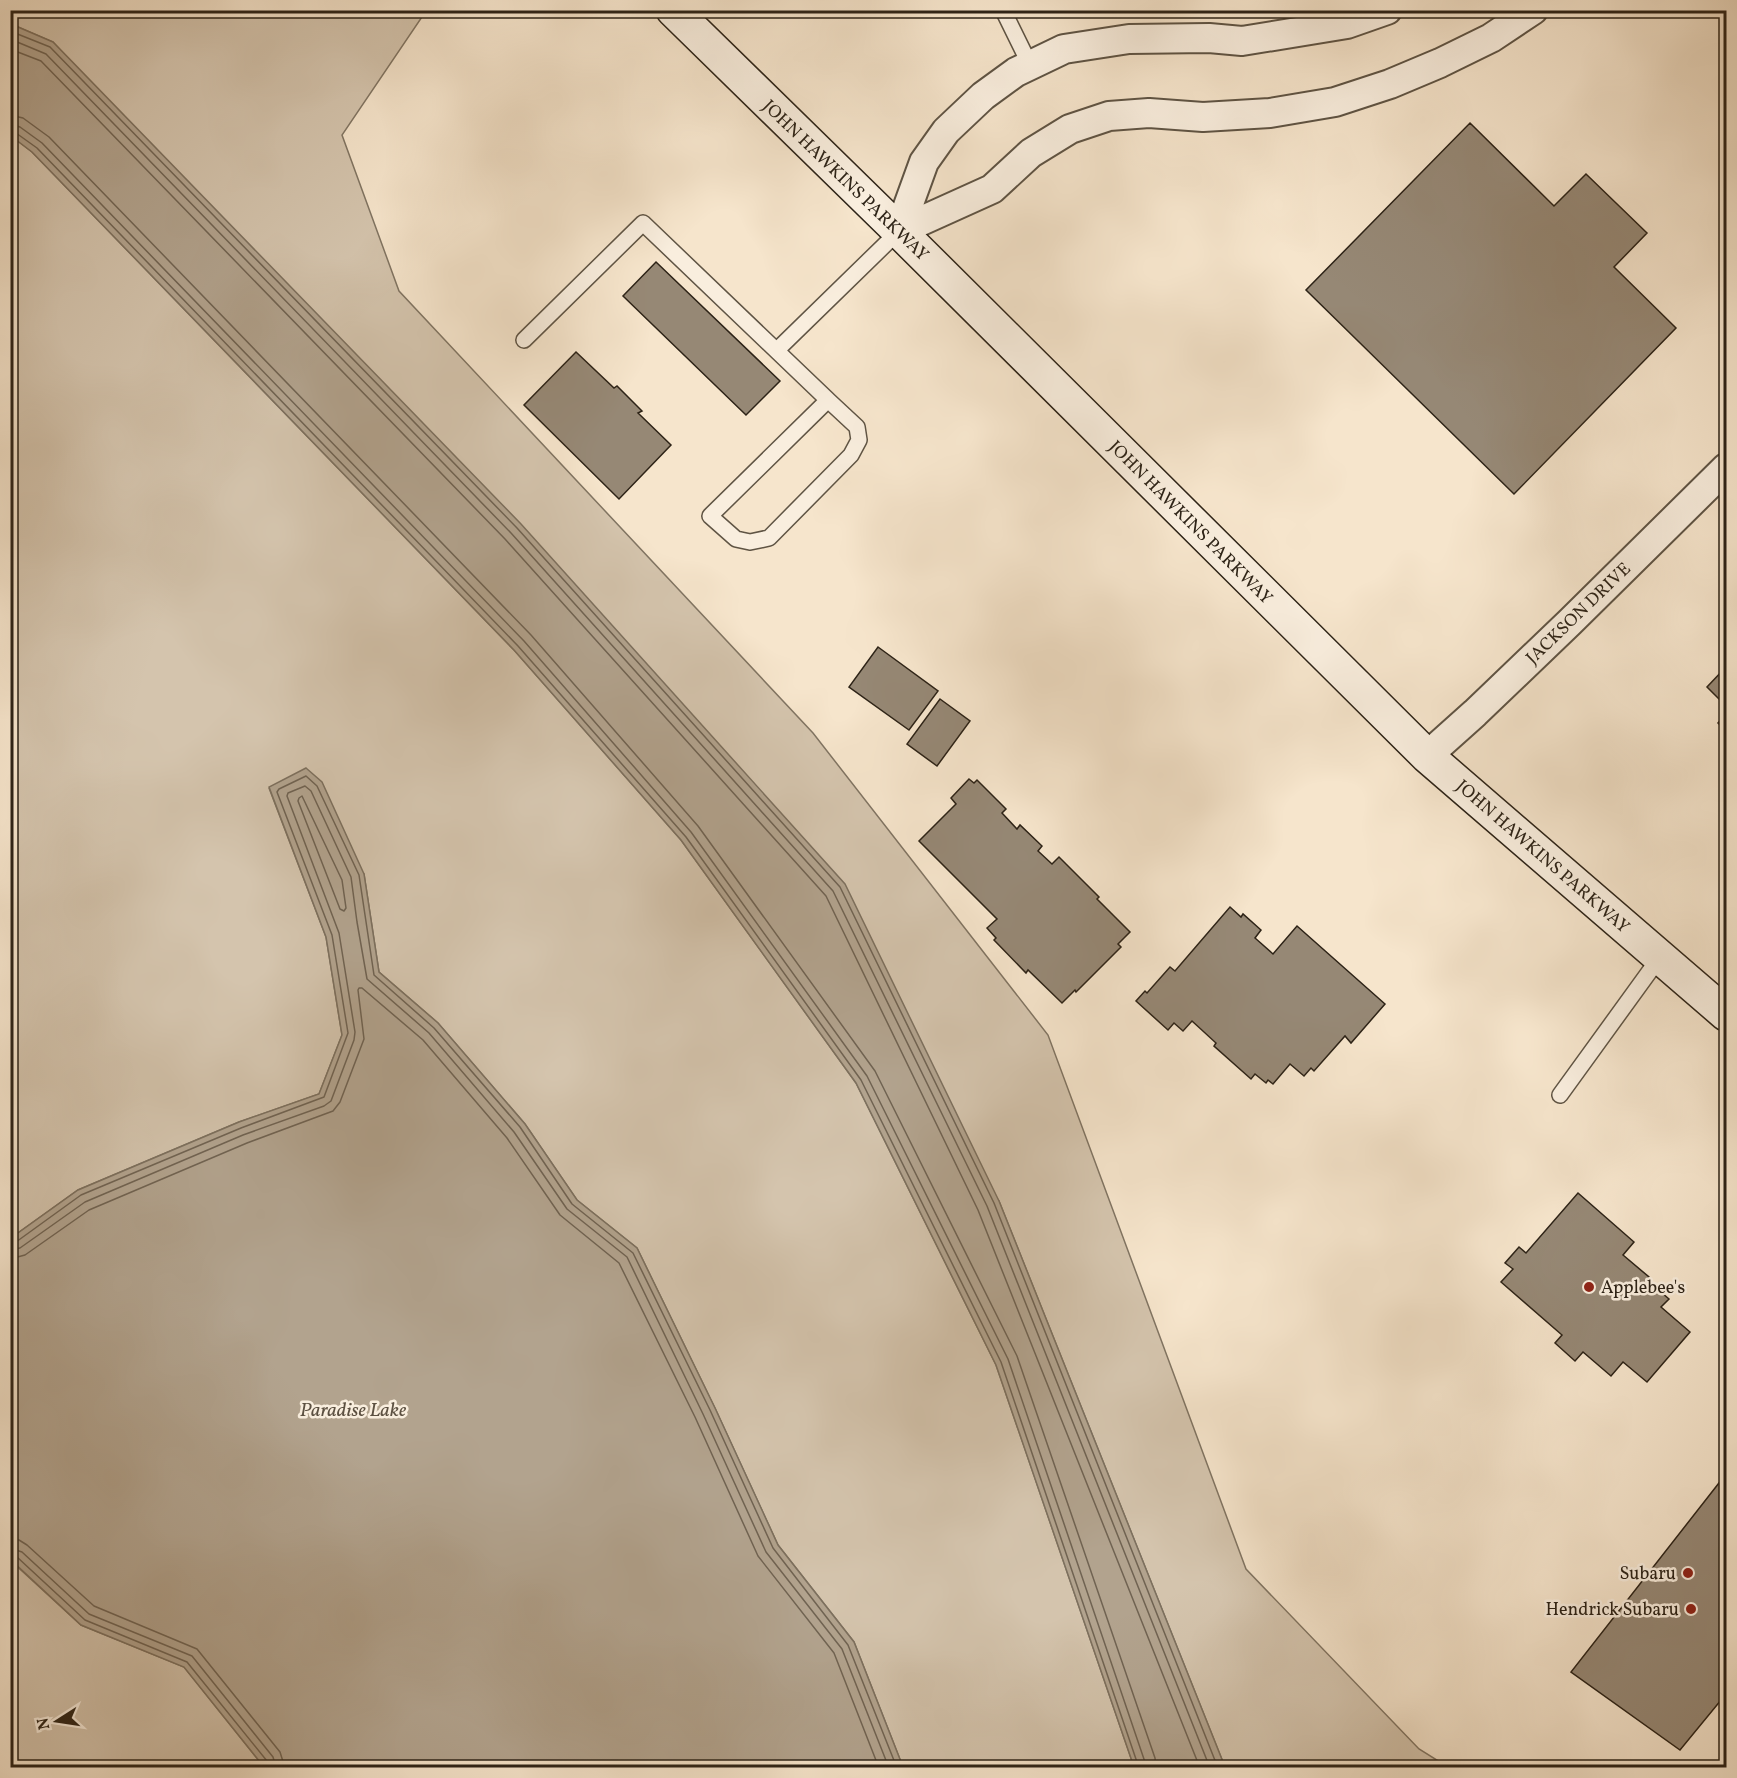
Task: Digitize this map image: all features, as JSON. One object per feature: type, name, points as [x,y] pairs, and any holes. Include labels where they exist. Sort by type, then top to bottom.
[{"type":"main road","name":"JOHN HAWKINS PARKWAY","points":[[673,10],[899,231],[1427,756],[1726,1014]]},
{"type":"street","points":[[899,231],[924,162],[946,131],[983,96],[1016,72],[1064,49],[1129,39],[1209,38],[1242,41],[1347,24],[1388,10]]},
{"type":"street","points":[[899,231],[992,189],[1031,153],[1070,129],[1109,116],[1149,113],[1203,117],[1270,113],[1335,102],[1390,84],[1440,63],[1491,38],[1533,10]]},
{"type":"street","name":"JACKSON DRIVE","points":[[1427,756],[1577,615],[1726,468]]},
{"type":"lane","points":[[1003,10],[1030,65]]},
{"type":"lane","points":[[524,340],[643,223],[777,350],[856,427],[859,440],[851,455],[770,538],[750,542],[735,539],[710,516],[828,400]]},
{"type":"lane","points":[[777,350],[899,231]]},
{"type":"lane","points":[[1560,1095],[1660,957]]},
{"type":"shaded area","points":[[10,11],[426,11],[342,135],[399,291],[813,733],[1048,1035],[1246,1569],[1419,1749],[1448,1767],[1225,1767],[999,1201],[53,42],[11,24]]},
{"type":"shaded area","points":[[11,136],[32,152],[514,650],[681,840],[856,1083],[996,1365],[1134,1767],[903,1767],[854,1642],[778,1545],[715,1408],[637,1248],[577,1200],[525,1124],[438,1023],[379,972],[364,874],[269,788],[326,937],[342,1035],[319,1094],[239,1122],[78,1190],[11,1238]]},
{"type":"shaded area","points":[[10,1560],[81,1625],[184,1667],[264,1767],[11,1767]]},
{"type":"water","points":[[11,24],[53,42],[521,524],[845,884],[999,1201],[1225,1767],[1134,1767],[996,1365],[856,1083],[681,840],[514,650],[32,152],[11,136]]},
{"type":"water","name":"Paradise Lake","points":[[306,768],[322,782],[364,874],[379,972],[438,1023],[525,1124],[577,1200],[637,1248],[715,1408],[778,1545],[854,1642],[903,1767],[264,1767],[184,1667],[81,1625],[11,1560],[11,1238],[78,1190],[239,1122],[319,1094],[342,1035],[326,937],[269,787]]},
{"type":"building","points":[[1470,123],[1554,206],[1586,174],[1647,233],[1614,267],[1676,328],[1514,494],[1306,290]]},
{"type":"building","points":[[656,262],[780,381],[746,415],[623,296]]},
{"type":"building","points":[[576,352],[614,388],[617,386],[642,411],[638,413],[671,445],[619,499],[524,405]]},
{"type":"building","points":[[878,647],[938,691],[909,730],[849,687]]},
{"type":"building","points":[[1726,667],[1726,706],[1707,687]]},
{"type":"building","points":[[940,699],[970,721],[937,766],[907,744]]},
{"type":"building","points":[[1726,714],[1726,731],[1718,723]]},
{"type":"building","points":[[969,779],[974,783],[977,780],[1006,809],[1002,813],[1017,829],[1020,825],[1042,846],[1038,851],[1052,864],[1059,857],[1130,932],[1118,944],[1121,947],[1062,1003],[1028,970],[1026,973],[994,940],[996,938],[987,928],[997,919],[919,841],[956,804],[951,798]]},
{"type":"building","points":[[1230,907],[1241,917],[1243,914],[1261,930],[1255,938],[1273,954],[1297,926],[1385,1004],[1351,1043],[1345,1036],[1314,1071],[1311,1068],[1304,1076],[1290,1064],[1273,1084],[1268,1080],[1266,1083],[1255,1074],[1251,1079],[1214,1046],[1216,1043],[1192,1021],[1183,1031],[1174,1023],[1168,1030],[1136,1001],[1145,991],[1147,993],[1170,967],[1175,971]]},
{"type":"building","points":[[1578,1193],[1634,1242],[1623,1255],[1649,1277],[1647,1280],[1669,1299],[1661,1307],[1690,1332],[1647,1382],[1623,1362],[1611,1376],[1583,1352],[1575,1361],[1555,1343],[1562,1335],[1501,1282],[1513,1269],[1505,1263],[1519,1247],[1526,1253]]},
{"type":"building","name":"Subaru","points":[[1726,1474],[1726,1694],[1680,1750],[1571,1672]]},
{"type":"place","name":"Applebee's","points":[[1589,1287]]},
{"type":"place","name":"Subaru","points":[[1688,1573]]},
{"type":"place","name":"Hendrick Subaru","points":[[1691,1609]]}]
